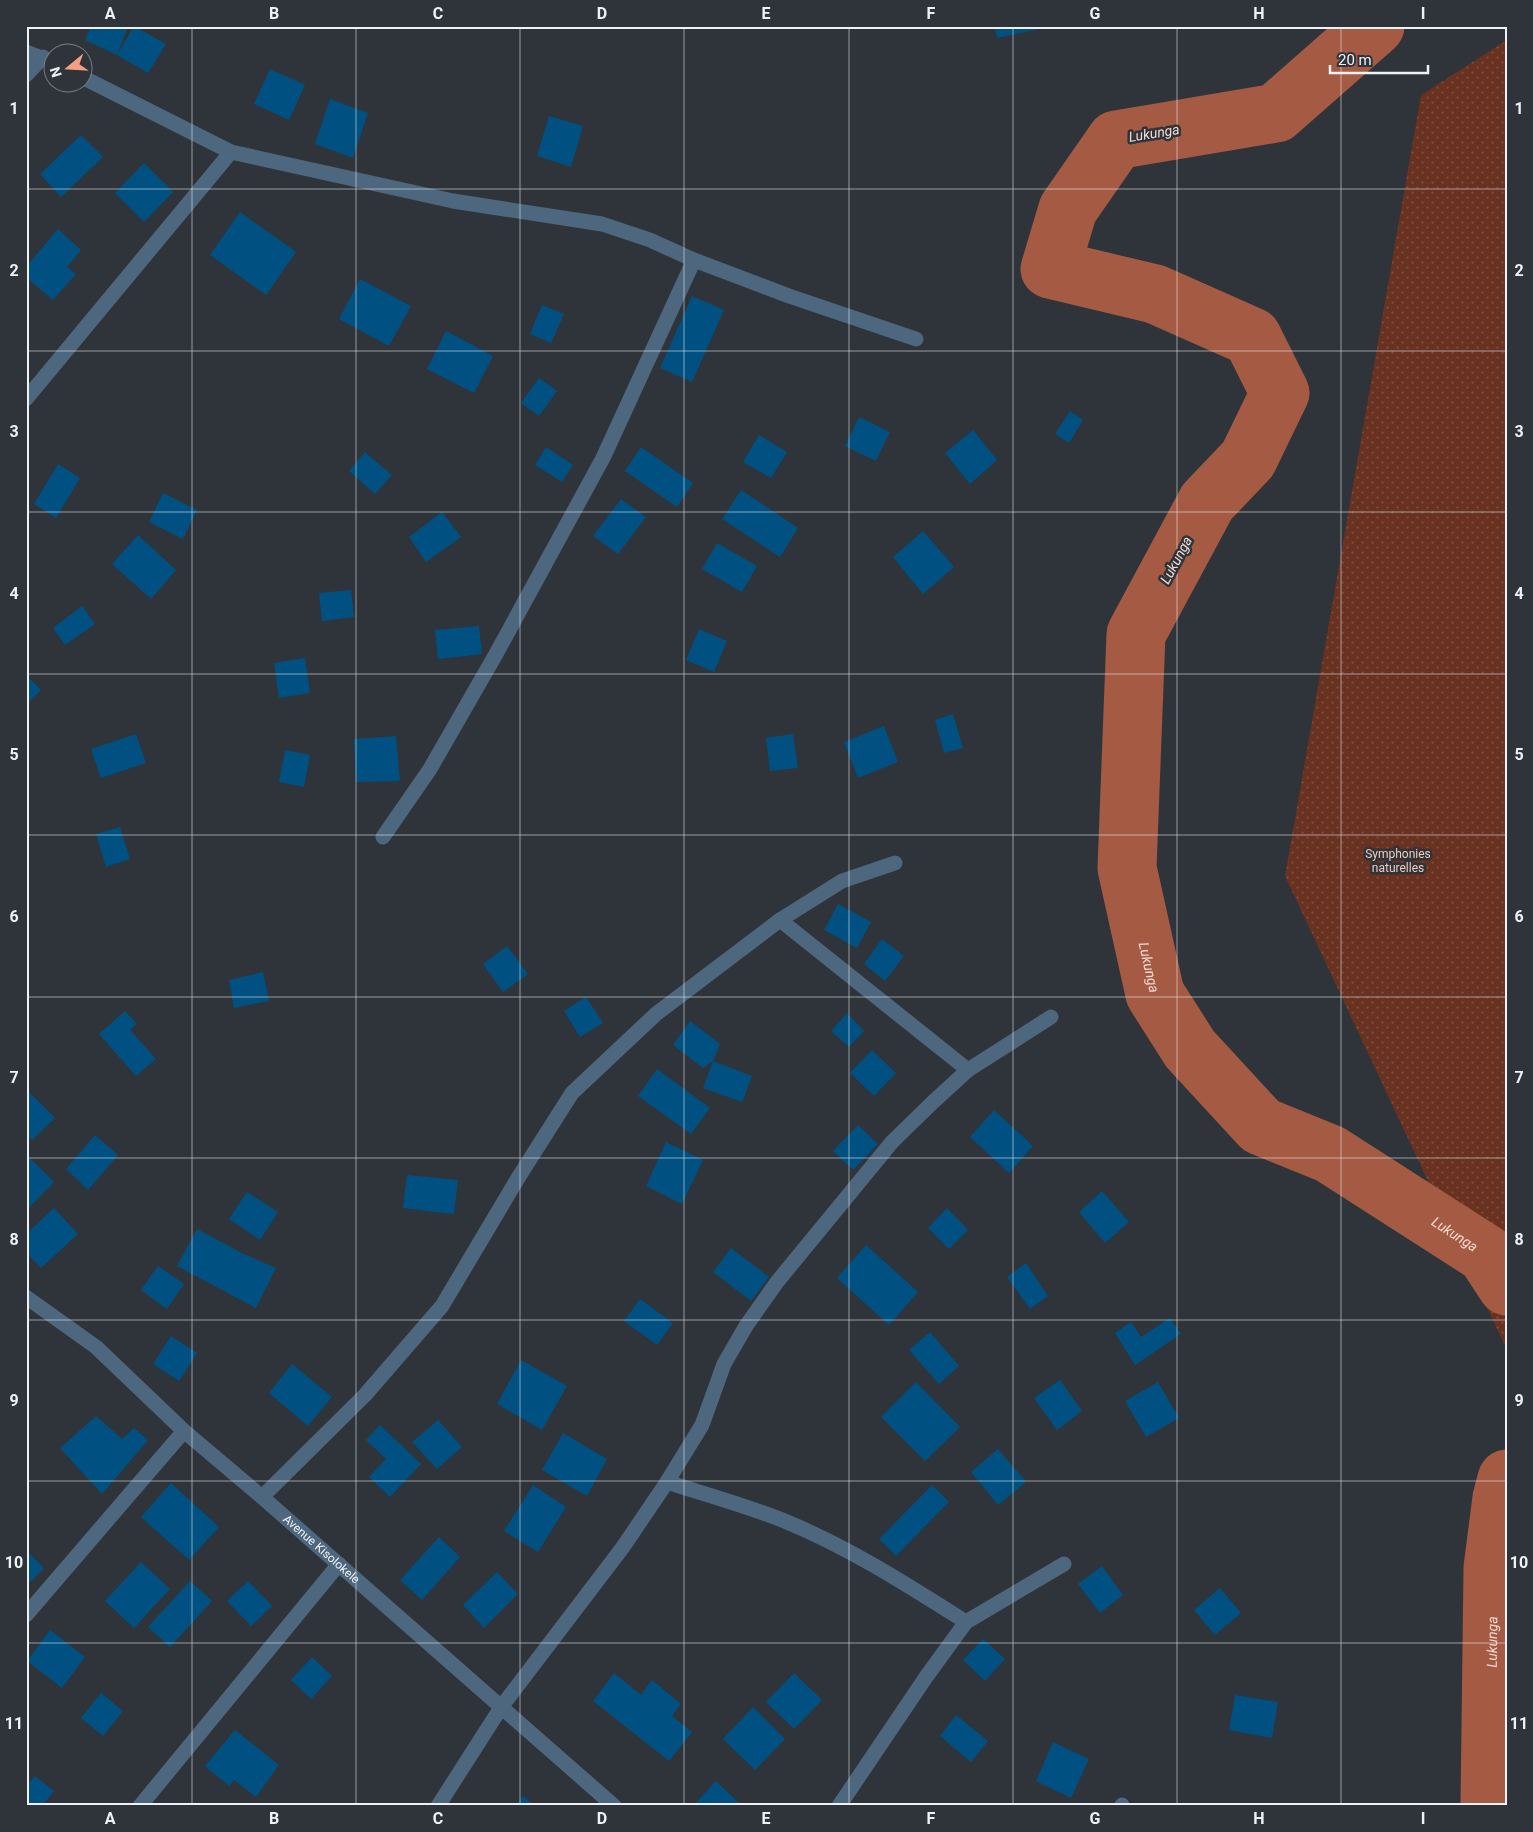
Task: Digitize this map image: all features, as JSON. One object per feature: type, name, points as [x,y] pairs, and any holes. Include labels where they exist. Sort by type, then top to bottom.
[{"type":"street","points":[[26,52],[42,57]]},
{"type":"street","points":[[26,75],[42,63]]},
{"type":"street","points":[[92,82],[231,152],[453,201],[602,224],[650,240],[694,260],[789,296],[916,338]]},
{"type":"street","points":[[26,399],[231,152]]},
{"type":"street","points":[[383,836],[430,768],[496,654],[603,458],[694,260]]},
{"type":"street","points":[[262,1497],[365,1395],[442,1306],[518,1178],[572,1093],[656,1014],[780,920],[842,881],[895,863]]},
{"type":"street","points":[[780,920],[968,1070]]},
{"type":"street","points":[[438,1806],[502,1706],[623,1547],[667,1482],[702,1425],[724,1364],[746,1326],[777,1282],[892,1142],[968,1070],[1051,1018]]},
{"type":"street","name":"Avenue Kisolokele","points":[[26,1297],[96,1347],[184,1431],[502,1706],[614,1806]]},
{"type":"street","points":[[26,1615],[184,1431]]},
{"type":"street","points":[[667,1482],[795,1526],[845,1550],[903,1582],[966,1622]]},
{"type":"street","points":[[140,1806],[339,1564]]},
{"type":"street","points":[[839,1806],[926,1677],[966,1622],[1064,1564]]},
{"type":"green space","name":"Symphonies naturelles","points":[[1507,40],[1507,1350],[1285,876],[1421,95]]},
{"type":"building","points":[[91,26],[128,26],[117,55],[85,40]]},
{"type":"building","points":[[134,26],[166,44],[148,73],[117,55]]},
{"type":"building","points":[[994,26],[1039,26],[1039,29],[997,38]]},
{"type":"building","points":[[270,69],[305,85],[289,120],[254,104]]},
{"type":"building","points":[[330,99],[368,113],[353,158],[315,144]]},
{"type":"building","points":[[549,116],[583,126],[571,167],[537,156]]},
{"type":"building","points":[[81,135],[103,157],[61,197],[40,174]]},
{"type":"building","points":[[144,163],[173,192],[144,222],[115,193]]},
{"type":"building","points":[[240,212],[296,252],[266,295],[210,255]]},
{"type":"building","points":[[58,229],[81,250],[67,267],[76,274],[53,300],[26,277],[26,267]]},
{"type":"building","points":[[360,279],[411,306],[389,346],[339,319]]},
{"type":"building","points":[[692,296],[724,310],[692,382],[660,368]]},
{"type":"building","points":[[542,305],[564,314],[551,343],[530,334]]},
{"type":"building","points":[[446,331],[493,356],[474,393],[427,369]]},
{"type":"building","points":[[539,378],[557,391],[539,416],[521,403]]},
{"type":"building","points":[[1070,411],[1083,420],[1069,443],[1055,434]]},
{"type":"building","points":[[859,417],[890,432],[876,461],[845,446]]},
{"type":"building","points":[[973,430],[997,460],[970,484],[945,453]]},
{"type":"building","points":[[759,435],[787,452],[771,478],[743,462]]},
{"type":"building","points":[[546,447],[573,465],[562,482],[535,465]]},
{"type":"building","points":[[641,447],[693,483],[677,507],[625,471]]},
{"type":"building","points":[[365,452],[392,475],[375,494],[349,471]]},
{"type":"building","points":[[58,464],[80,478],[56,518],[34,504]]},
{"type":"building","points":[[741,490],[798,528],[780,557],[722,519]]},
{"type":"building","points":[[163,493],[197,510],[183,539],[149,522]]},
{"type":"building","points":[[621,499],[646,517],[618,554],[593,536]]},
{"type":"building","points":[[442,512],[461,537],[426,562],[409,537]]},
{"type":"building","points":[[923,531],[954,567],[923,594],[893,557]]},
{"type":"building","points":[[138,535],[176,570],[151,599],[112,564]]},
{"type":"building","points":[[717,543],[757,566],[742,592],[702,569]]},
{"type":"building","points":[[351,590],[354,617],[322,621],[319,593]]},
{"type":"building","points":[[82,606],[95,624],[65,645],[53,628]]},
{"type":"building","points":[[479,626],[482,654],[438,659],[435,630]]},
{"type":"building","points":[[699,629],[727,641],[714,672],[686,660]]},
{"type":"building","points":[[305,658],[310,693],[279,698],[274,663]]},
{"type":"building","points":[[28,677],[41,690],[26,705],[26,678]]},
{"type":"building","points":[[953,714],[963,748],[944,753],[935,720]]},
{"type":"building","points":[[884,726],[898,762],[858,778],[844,742]]},
{"type":"building","points":[[136,734],[146,763],[101,778],[91,749]]},
{"type":"building","points":[[793,734],[798,768],[770,771],[766,738]]},
{"type":"building","points":[[396,736],[400,781],[356,782],[354,739]]},
{"type":"building","points":[[285,750],[310,755],[304,787],[279,782]]},
{"type":"building","points":[[120,827],[130,859],[106,867],[96,834]]},
{"type":"building","points":[[838,904],[871,922],[857,948],[824,930]]},
{"type":"building","points":[[882,939],[904,956],[885,981],[864,964]]},
{"type":"building","points":[[507,946],[528,974],[503,992],[483,964]]},
{"type":"building","points":[[263,972],[269,1001],[234,1008],[229,980]]},
{"type":"building","points":[[586,997],[603,1023],[580,1037],[564,1011]]},
{"type":"building","points":[[125,1011],[137,1024],[130,1030],[156,1059],[136,1076],[99,1034]]},
{"type":"building","points":[[847,1013],[864,1031],[849,1047],[831,1031]]},
{"type":"building","points":[[690,1021],[720,1044],[713,1061],[703,1068],[673,1045]]},
{"type":"building","points":[[872,1050],[896,1073],[874,1096],[850,1073]]},
{"type":"building","points":[[713,1061],[752,1076],[742,1102],[703,1088]]},
{"type":"building","points":[[657,1069],[710,1108],[691,1134],[638,1096]]},
{"type":"building","points":[[26,1089],[55,1118],[32,1140],[26,1134]]},
{"type":"building","points":[[994,1110],[1033,1146],[1009,1173],[970,1137]]},
{"type":"building","points":[[858,1125],[878,1144],[853,1170],[833,1151]]},
{"type":"building","points":[[95,1135],[118,1155],[88,1190],[66,1169]]},
{"type":"building","points":[[666,1142],[703,1160],[682,1204],[646,1186]]},
{"type":"building","points":[[29,1157],[54,1182],[26,1211],[26,1159]]},
{"type":"building","points":[[407,1175],[458,1180],[454,1214],[403,1208]]},
{"type":"building","points":[[1102,1191],[1129,1222],[1105,1243],[1079,1212]]},
{"type":"building","points":[[247,1192],[278,1212],[260,1240],[229,1219]]},
{"type":"building","points":[[54,1208],[78,1234],[41,1268],[26,1252],[26,1234]]},
{"type":"building","points":[[947,1208],[968,1230],[949,1249],[928,1228]]},
{"type":"building","points":[[197,1229],[244,1254],[276,1268],[256,1308],[177,1266]]},
{"type":"building","points":[[866,1245],[918,1292],[889,1325],[837,1278]]},
{"type":"building","points":[[731,1248],[769,1277],[751,1301],[713,1272]]},
{"type":"building","points":[[1026,1263],[1048,1296],[1030,1309],[1007,1277]]},
{"type":"building","points":[[158,1266],[184,1284],[167,1309],[141,1290]]},
{"type":"building","points":[[640,1299],[673,1323],[657,1345],[624,1321]]},
{"type":"building","points":[[1170,1318],[1181,1334],[1135,1365],[1115,1333],[1131,1322],[1141,1337]]},
{"type":"building","points":[[930,1332],[959,1366],[939,1384],[909,1350]]},
{"type":"building","points":[[171,1336],[197,1353],[179,1381],[153,1364]]},
{"type":"building","points":[[521,1360],[567,1386],[542,1430],[497,1404]]},
{"type":"building","points":[[292,1364],[332,1397],[308,1426],[269,1393]]},
{"type":"building","points":[[1060,1380],[1082,1411],[1057,1430],[1034,1398]]},
{"type":"building","points":[[916,1382],[960,1427],[925,1461],[881,1417]]},
{"type":"building","points":[[1158,1382],[1179,1418],[1146,1437],[1125,1401]]},
{"type":"building","points":[[96,1416],[122,1439],[134,1428],[148,1440],[102,1494],[60,1448]]},
{"type":"building","points":[[438,1420],[462,1447],[437,1469],[412,1442]]},
{"type":"building","points":[[380,1425],[421,1464],[390,1497],[369,1477],[386,1459],[366,1440]]},
{"type":"building","points":[[563,1433],[607,1459],[587,1496],[542,1470]]},
{"type":"building","points":[[998,1449],[1026,1482],[998,1505],[971,1472]]},
{"type":"building","points":[[171,1483],[219,1527],[189,1560],[141,1517]]},
{"type":"building","points":[[533,1485],[566,1507],[538,1552],[504,1531]]},
{"type":"building","points":[[932,1485],[949,1502],[896,1556],[879,1539]]},
{"type":"building","points":[[439,1537],[460,1557],[422,1600],[400,1580]]},
{"type":"building","points":[[26,1550],[44,1568],[30,1582],[26,1579]]},
{"type":"building","points":[[141,1562],[170,1589],[134,1628],[105,1601]]},
{"type":"building","points":[[1102,1566],[1123,1595],[1100,1613],[1078,1584]]},
{"type":"building","points":[[497,1572],[518,1594],[484,1628],[463,1605]]},
{"type":"building","points":[[190,1581],[212,1601],[170,1647],[148,1627]]},
{"type":"building","points":[[248,1581],[272,1606],[251,1626],[227,1601]]},
{"type":"building","points":[[1220,1588],[1241,1613],[1215,1635],[1194,1610]]},
{"type":"building","points":[[50,1630],[85,1657],[62,1688],[27,1661]]},
{"type":"building","points":[[983,1639],[1005,1659],[985,1681],[963,1660]]},
{"type":"building","points":[[312,1657],[332,1676],[311,1699],[291,1680]]},
{"type":"building","points":[[614,1673],[641,1695],[652,1680],[681,1704],[672,1716],[692,1732],[669,1761],[593,1701]]},
{"type":"building","points":[[794,1673],[822,1700],[794,1729],[766,1702]]},
{"type":"building","points":[[101,1693],[123,1711],[103,1736],[81,1718]]},
{"type":"building","points":[[1235,1695],[1278,1702],[1272,1738],[1229,1730]]},
{"type":"building","points":[[753,1707],[785,1739],[755,1770],[723,1739]]},
{"type":"building","points":[[956,1715],[988,1741],[971,1762],[940,1736]]},
{"type":"building","points":[[235,1730],[279,1765],[256,1797],[234,1780],[229,1786],[205,1766]]},
{"type":"building","points":[[1053,1742],[1089,1759],[1071,1798],[1036,1781]]},
{"type":"building","points":[[35,1776],[54,1791],[42,1806],[26,1806],[26,1786]]},
{"type":"building","points":[[716,1781],[742,1806],[693,1806]]},
{"type":"building","points":[[523,1796],[535,1806],[515,1806]]},
{"type":"waterway","name":"Lukunga","points":[[1375,26],[1276,113],[1116,140],[1068,209],[1050,269],[1155,294],[1252,337],[1280,393],[1248,459],[1207,502],[1136,634],[1127,868],[1155,994],[1190,1049],[1261,1126],[1330,1154],[1486,1254],[1507,1286]]},
{"type":"waterway","name":"Lukunga","points":[[1490,1806],[1493,1568],[1502,1498],[1507,1479]]}]
